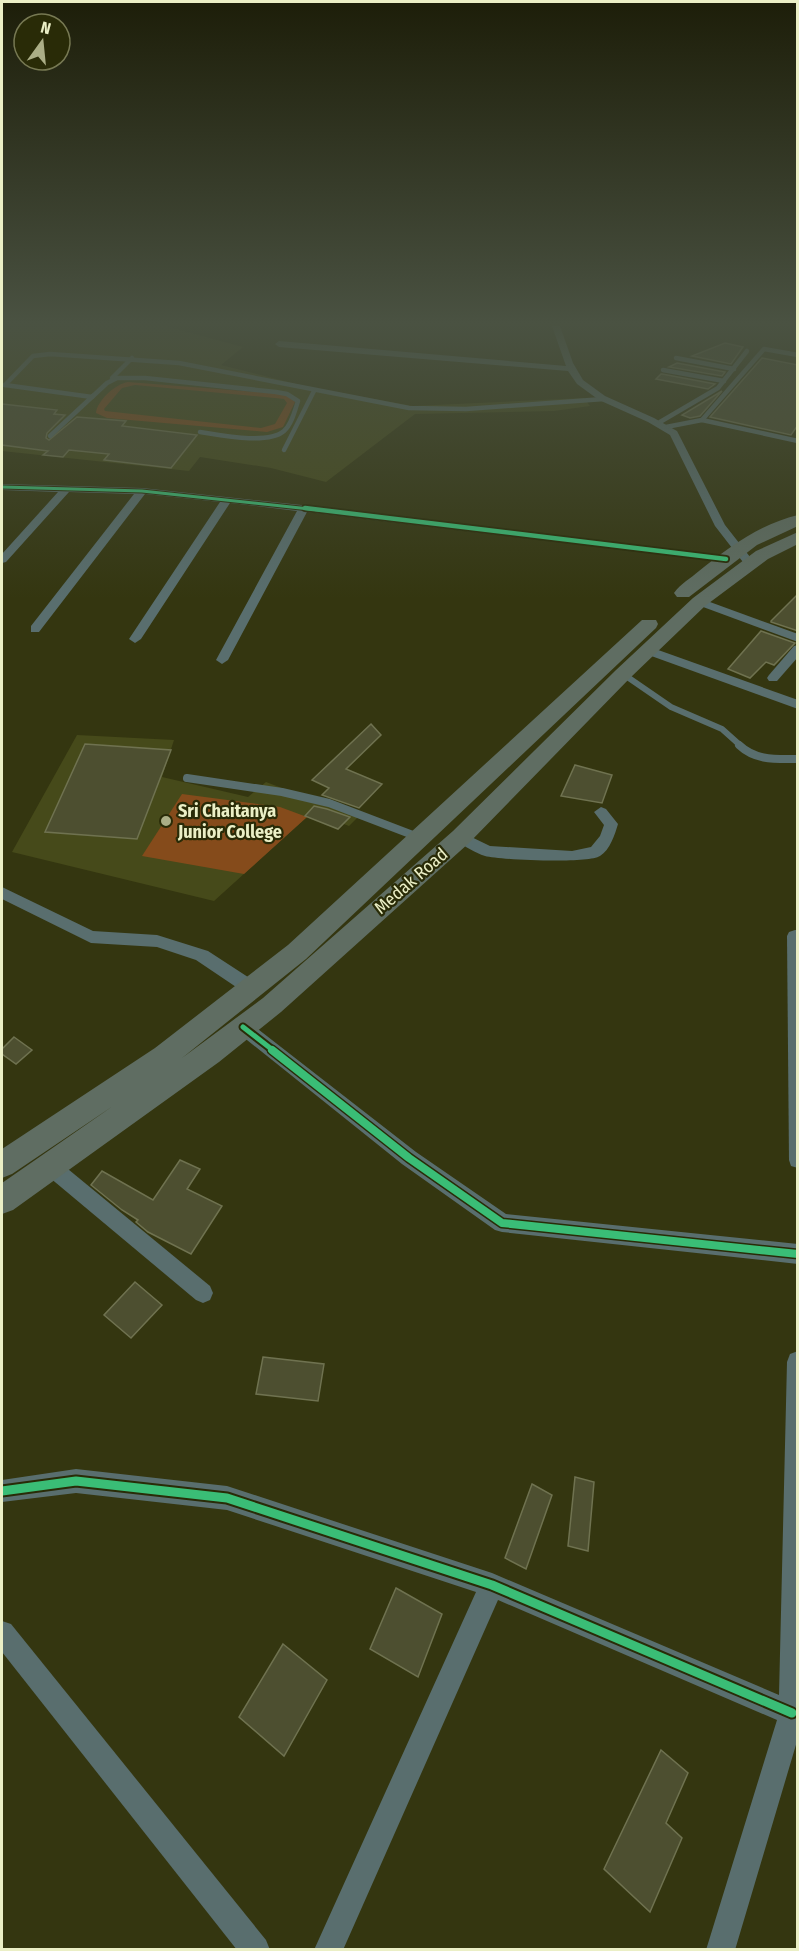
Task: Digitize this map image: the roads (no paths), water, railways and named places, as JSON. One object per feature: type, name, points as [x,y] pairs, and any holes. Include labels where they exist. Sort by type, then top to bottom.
[{"type":"main road","name":"Medak Road","points":[[2,1200],[209,1054],[243,1027],[461,837],[622,674],[699,602],[759,535],[798,520]]},
{"type":"main road","name":"Medak Road","points":[[2,1165],[165,1056],[297,952],[681,595],[738,557],[798,537]]},
{"type":"street","points":[[644,417],[663,425],[674,433],[738,557]]},
{"type":"street","points":[[2,487],[142,491],[738,557]]},
{"type":"street","points":[[2,561],[66,489]]},
{"type":"street","points":[[35,629],[142,491]]},
{"type":"street","points":[[135,639],[227,500]]},
{"type":"street","points":[[222,660],[304,508]]},
{"type":"street","points":[[699,602],[798,638]]},
{"type":"street","points":[[773,678],[798,649]]},
{"type":"street","points":[[647,650],[798,705]]},
{"type":"street","points":[[461,837],[488,851],[572,855],[596,852],[607,837],[610,824],[601,812]]},
{"type":"street","points":[[2,893],[91,937],[157,941],[202,955],[251,988]]},
{"type":"street","points":[[798,936],[795,936],[798,1160]]},
{"type":"street","points":[[243,1027],[409,1158],[502,1223],[798,1254]]},
{"type":"street","points":[[50,1166],[203,1293]]},
{"type":"street","points":[[720,1950],[792,1713],[798,1362]]},
{"type":"street","points":[[2,1491],[76,1482],[226,1498],[492,1585],[792,1713]]},
{"type":"street","points":[[328,1950],[492,1585]]},
{"type":"street","points":[[2,1633],[256,1950]]},
{"type":"lane","points":[[50,436],[70,417]]},
{"type":"lane","points":[[200,432],[258,437],[277,434],[284,431],[291,417]]},
{"type":"lane","points":[[284,450],[301,417]]},
{"type":"lane","points":[[663,425],[675,417]]},
{"type":"lane","points":[[663,425],[702,420],[798,441]]},
{"type":"lane","points":[[622,674],[671,707],[722,729],[748,753],[767,759],[798,759]]},
{"type":"lane","points":[[187,778],[282,792],[329,804],[420,838]]},
{"type":"place","name":"Sri Chaitanya Junior College","points":[[166,821]]}]
